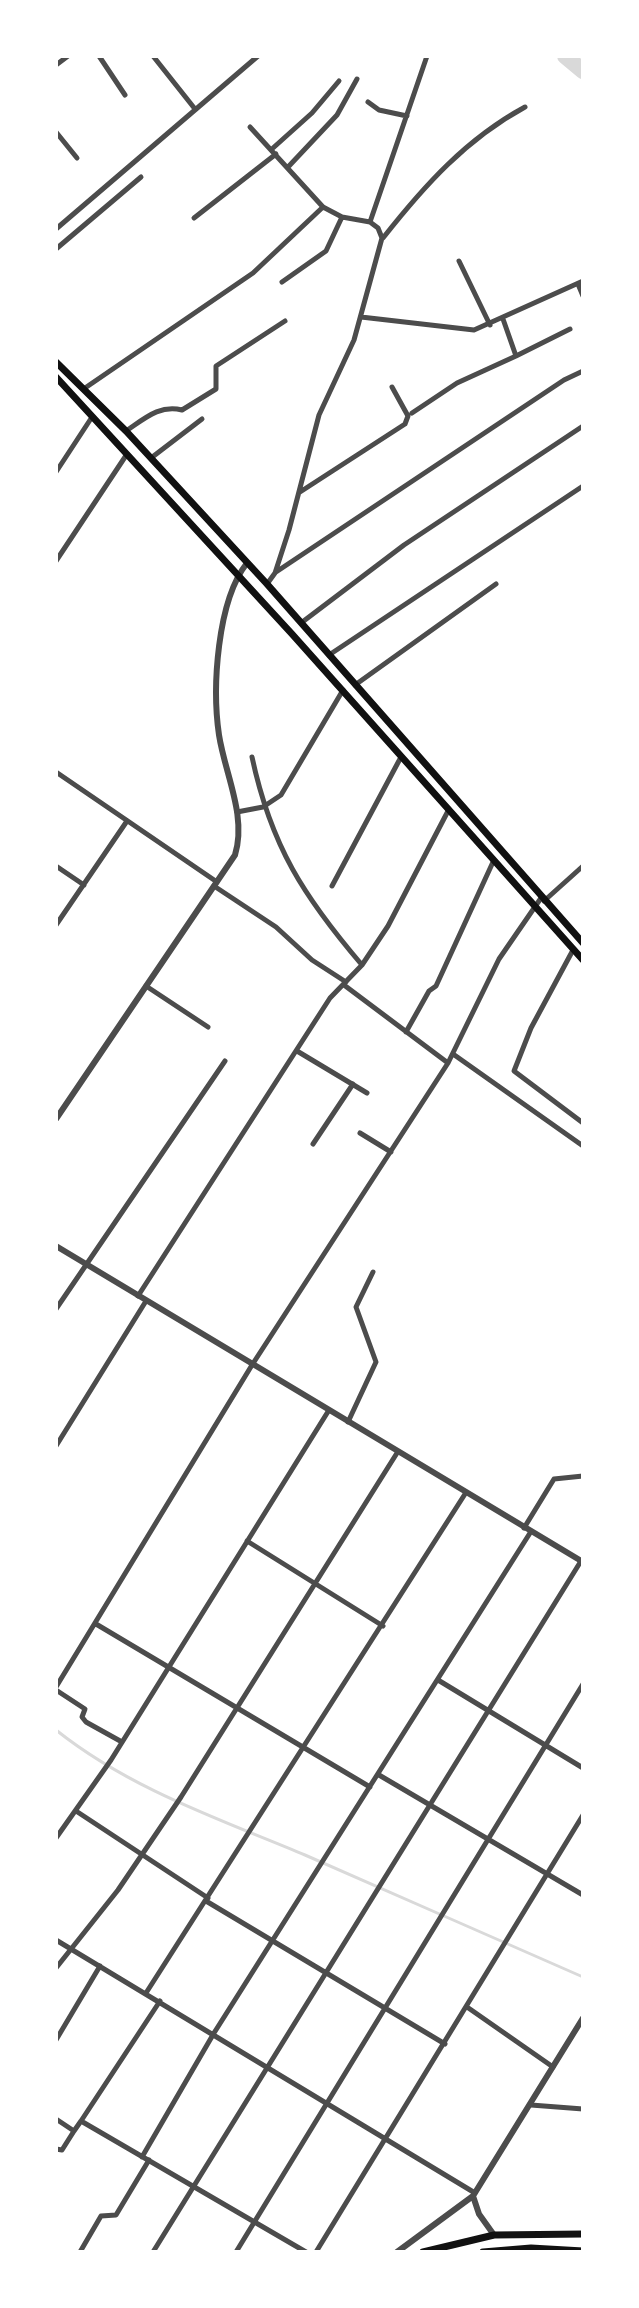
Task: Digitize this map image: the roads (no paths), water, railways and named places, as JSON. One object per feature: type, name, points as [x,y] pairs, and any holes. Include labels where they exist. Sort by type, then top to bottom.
[{"type":"main road","points":[[56,362],[126,431],[267,584],[542,900],[582,940]]},
{"type":"main road","points":[[56,378],[238,574],[583,960]]},
{"type":"main road","points":[[514,885],[523,878]]},
{"type":"main road","points":[[423,2252],[494,2235],[583,2234]]},
{"type":"main road","points":[[483,2252],[583,2251]]},
{"type":"street","points":[[99,56],[125,95]]},
{"type":"street","points":[[153,56],[195,109]]},
{"type":"street","points":[[56,229],[258,56]]},
{"type":"street","points":[[370,222],[427,56]]},
{"type":"street","points":[[56,65],[64,57]]},
{"type":"street","points":[[289,166],[337,115],[357,79]]},
{"type":"street","points":[[194,218],[275,151],[339,81]]},
{"type":"street","points":[[368,102],[379,110],[407,116]]},
{"type":"street","points":[[267,584],[275,573],[300,493],[319,415],[361,317],[382,238],[428,181],[455,156],[525,107]]},
{"type":"street","points":[[250,127],[289,166],[323,207],[342,217],[370,222],[380,231],[382,238]]},
{"type":"street","points":[[56,132],[77,158]]},
{"type":"street","points":[[56,249],[141,177]]},
{"type":"street","points":[[85,388],[253,273],[323,207]]},
{"type":"street","points":[[282,282],[326,251],[342,217]]},
{"type":"street","points":[[65,222],[75,232]]},
{"type":"street","points":[[459,261],[490,325]]},
{"type":"street","points":[[361,317],[456,331],[490,325],[580,282],[583,296]]},
{"type":"street","points":[[503,319],[516,356]]},
{"type":"street","points":[[126,431],[161,409],[182,410],[216,389],[216,366],[285,321]]},
{"type":"street","points":[[412,413],[457,383],[570,329]]},
{"type":"street","points":[[275,573],[564,380],[583,371]]},
{"type":"street","points":[[300,493],[405,424],[408,416],[392,387]]},
{"type":"street","points":[[56,472],[92,417]]},
{"type":"street","points":[[151,458],[202,419]]},
{"type":"street","points":[[301,623],[404,545],[583,426]]},
{"type":"street","points":[[56,561],[127,453]]},
{"type":"street","points":[[329,655],[583,486]]},
{"type":"street","points":[[56,1119],[216,884],[238,846],[237,812],[219,734],[217,703],[224,623],[238,574],[247,563]]},
{"type":"street","points":[[355,685],[496,584]]},
{"type":"street","points":[[237,812],[263,807],[282,794],[343,690]]},
{"type":"street","points":[[332,886],[402,756]]},
{"type":"street","points":[[252,757],[263,807],[299,884],[320,915],[362,965]]},
{"type":"street","points":[[56,772],[282,931],[295,947],[448,1063]]},
{"type":"street","points":[[138,1296],[330,998],[362,965],[388,926],[448,811]]},
{"type":"street","points":[[56,925],[127,821]]},
{"type":"street","points":[[406,1032],[429,991],[436,986],[493,862]]},
{"type":"street","points":[[56,866],[84,885]]},
{"type":"street","points":[[122,1742],[86,1722],[82,1717],[85,1709],[56,1689],[252,1365],[448,1063],[499,959],[533,906],[583,866]]},
{"type":"street","points":[[573,950],[531,1028],[516,1062],[516,1074],[583,1123]]},
{"type":"street","points":[[145,986],[208,1027]]},
{"type":"street","points":[[297,1051],[367,1093]]},
{"type":"street","points":[[453,1054],[583,1146]]},
{"type":"street","points":[[56,1309],[225,1061]]},
{"type":"street","points":[[313,1144],[353,1084]]},
{"type":"street","points":[[360,1133],[391,1152]]},
{"type":"street","points":[[56,1246],[582,1562],[153,2252]]},
{"type":"street","points":[[348,1422],[375,1370],[375,1355],[356,1307],[373,1272]]},
{"type":"street","points":[[56,1446],[146,1301]]},
{"type":"street","points":[[56,1838],[111,1760],[329,1410]]},
{"type":"street","points":[[56,1968],[142,1855],[181,1797],[397,1453]]},
{"type":"street","points":[[142,2157],[214,2033],[438,1680],[554,1479],[583,1476]]},
{"type":"street","points":[[146,1993],[256,1826],[465,1494]]},
{"type":"street","points":[[247,1541],[383,1626]]},
{"type":"street","points":[[96,1624],[370,1787]]},
{"type":"street","points":[[438,1680],[583,1768]]},
{"type":"street","points":[[236,2252],[583,1684]]},
{"type":"street","points":[[379,1775],[583,1895]]},
{"type":"street","points":[[76,1811],[272,1942],[386,2006],[445,2044]]},
{"type":"street","points":[[316,2252],[583,1815]]},
{"type":"street","points":[[56,1940],[214,2033],[474,2195],[479,2214],[494,2235]]},
{"type":"street","points":[[56,2040],[100,1966]]},
{"type":"street","points":[[56,2149],[62,2150],[160,2001]]},
{"type":"street","points":[[467,2007],[554,2067]]},
{"type":"street","points":[[397,2252],[474,2195],[583,2018]]},
{"type":"street","points":[[531,2105],[583,2109]]},
{"type":"street","points":[[56,2119],[74,2131]]},
{"type":"street","points":[[81,2121],[306,2252]]},
{"type":"street","points":[[80,2252],[101,2216],[116,2215],[149,2160]]},
{"type":"waterway","points":[[565,56],[583,71]]},
{"type":"waterway","points":[[56,1730],[114,1769],[176,1801],[583,1977]]}]
